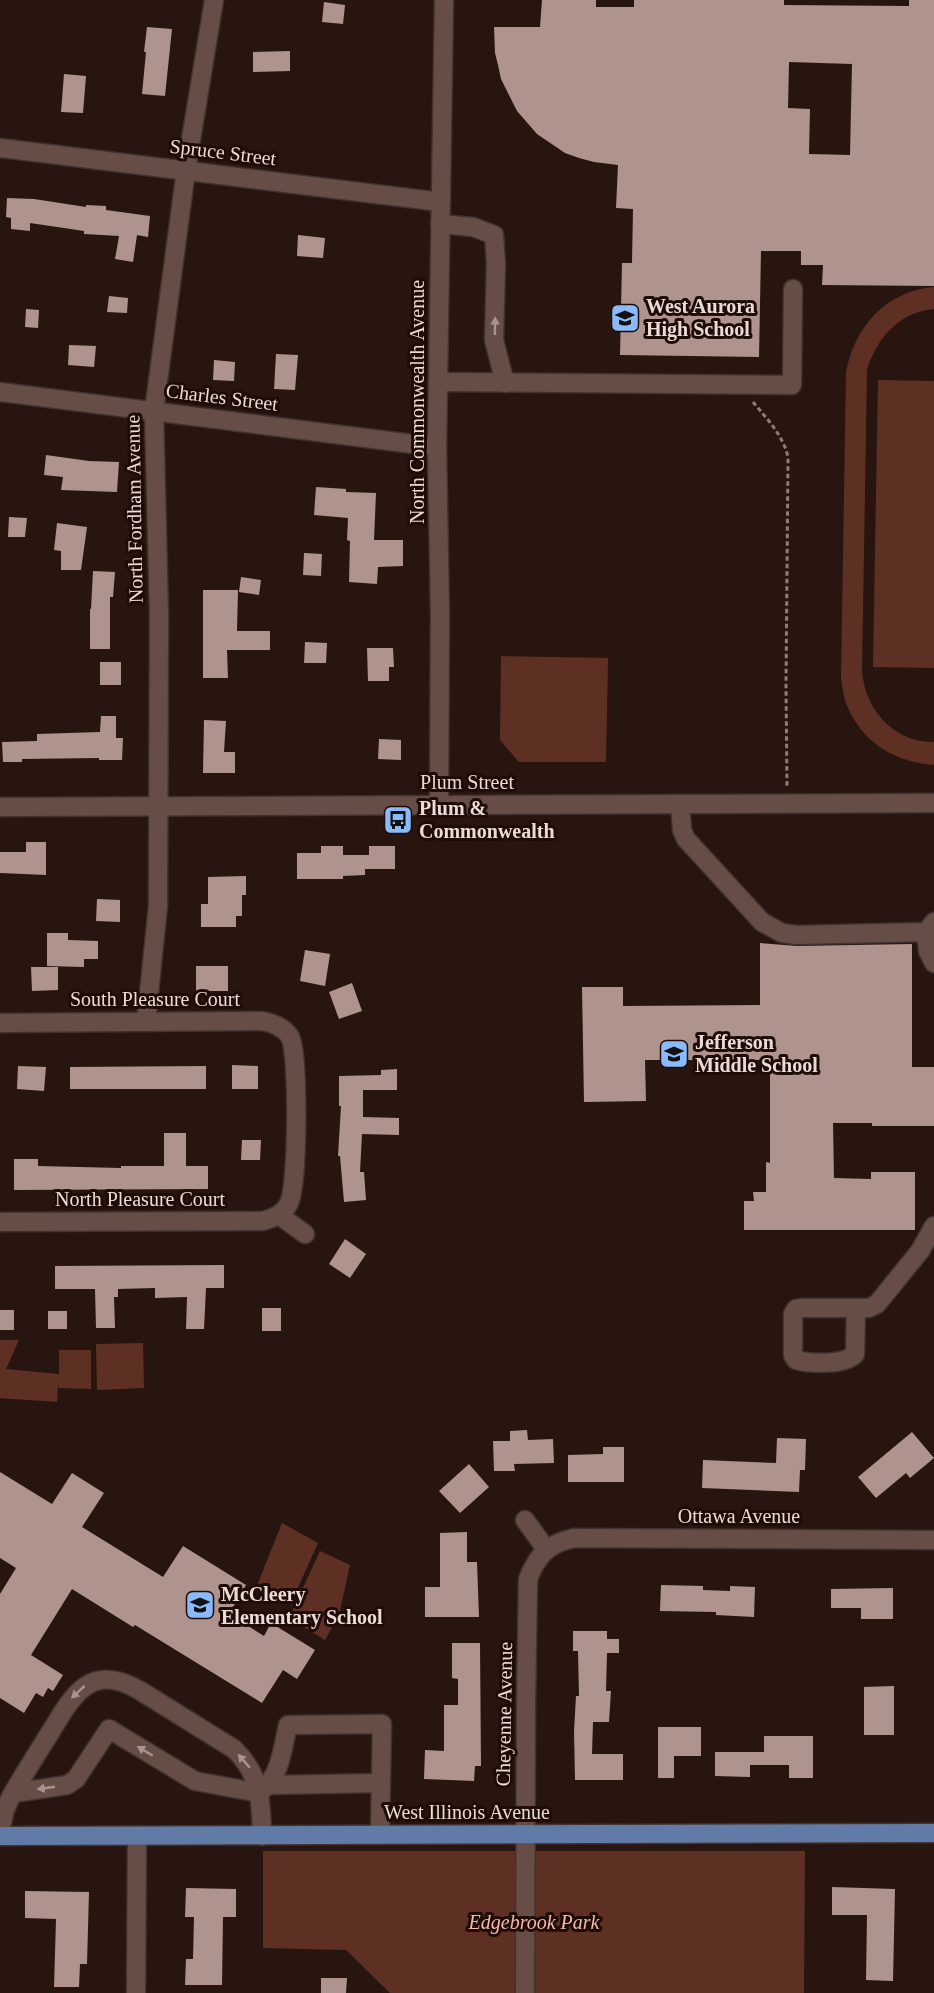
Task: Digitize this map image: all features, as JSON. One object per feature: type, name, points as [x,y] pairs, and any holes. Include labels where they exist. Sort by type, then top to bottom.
[{"type":"main road","name":"West Illinois Avenue","points":[[0,1834],[262,1836],[934,1833]]},
{"type":"street","name":"North Fordham Avenue","points":[[147,1022],[158,906],[159,614],[154,411],[186,170],[214,0]]},
{"type":"street","name":"North Commonwealth Avenue","points":[[439,805],[440,614],[437,447],[444,0]]},
{"type":"street","name":"Spruce Street","points":[[0,148],[441,202]]},
{"type":"street","points":[[440,224],[472,227],[494,235],[496,264],[494,340],[506,383]]},
{"type":"street","points":[[438,382],[792,385],[793,289]]},
{"type":"street","name":"Charles Street","points":[[0,392],[437,447]]},
{"type":"street","name":"Plum Street","points":[[0,807],[934,803]]},
{"type":"street","points":[[680,804],[682,830],[686,839],[762,922],[782,933],[797,934],[930,927],[928,951],[934,963]]},
{"type":"street","name":"South Pleasure Court","points":[[0,1023],[262,1021],[272,1023],[287,1032],[294,1050],[295,1179],[289,1204],[279,1215]]},
{"type":"street","points":[[279,1215],[305,1234]]},
{"type":"street","name":"North Pleasure Court","points":[[0,1222],[263,1221],[279,1215]]},
{"type":"street","points":[[856,1308],[869,1308],[877,1304],[920,1251],[934,1226]]},
{"type":"street","points":[[525,1520],[546,1549]]},
{"type":"street","name":"Ottawa Avenue","points":[[546,1549],[560,1541],[574,1538],[934,1540]]},
{"type":"street","name":"Cheyenne Avenue","points":[[525,1993],[528,1579],[535,1562],[546,1549]]},
{"type":"street","points":[[0,1834],[4,1809],[73,1696],[89,1683],[106,1679],[124,1682],[139,1690],[234,1749],[251,1768],[264,1789]]},
{"type":"street","points":[[262,1836],[264,1789],[278,1770],[288,1725],[382,1724],[380,1835]]},
{"type":"street","points":[[13,1793],[67,1785],[76,1779],[108,1729],[195,1781],[264,1789],[381,1783]]},
{"type":"street","points":[[135,1993],[137,1836]]},
{"type":"path","points":[[753,402],[779,434],[789,457],[787,792]]},
{"type":"green space","points":[[934,287],[934,309],[910,315],[891,329],[877,347],[867,370],[862,670],[868,697],[883,721],[906,737],[934,742],[934,765],[905,760],[881,748],[870,739],[852,717],[845,700],[841,679],[846,373],[850,356],[865,327],[887,304],[917,290]]},
{"type":"green space","points":[[878,380],[934,381],[934,668],[873,667]]},
{"type":"green space","points":[[501,656],[608,658],[606,762],[519,762],[500,740]]},
{"type":"green space","points":[[0,1340],[19,1340],[6,1369],[59,1374],[59,1350],[91,1350],[91,1389],[59,1388],[58,1384],[57,1402],[0,1398]]},
{"type":"green space","points":[[143,1343],[144,1388],[97,1390],[96,1344]]},
{"type":"green space","points":[[282,1523],[318,1543],[291,1603],[258,1583]]},
{"type":"green space","points":[[320,1551],[350,1565],[339,1615],[325,1640],[289,1618]]},
{"type":"green space","name":"Edgebrook Park","points":[[263,1851],[805,1851],[804,1993],[390,1993],[346,1950],[263,1948]]},
{"type":"building","points":[[542,0],[596,0],[596,7],[634,7],[634,0],[784,0],[784,5],[909,6],[909,0],[934,0],[934,286],[822,285],[823,265],[801,265],[801,251],[761,251],[759,357],[620,355],[622,263],[632,263],[633,209],[616,208],[618,165],[594,162],[565,153],[537,134],[517,111],[501,79],[495,53],[494,27],[540,27]],"holes":[[[789,62],[852,64],[850,155],[809,154],[810,109],[788,108]]]},
{"type":"building","points":[[324,2],[345,5],[343,24],[322,22]]},
{"type":"building","points":[[147,27],[172,29],[165,96],[142,94]]},
{"type":"building","points":[[290,51],[290,71],[253,72],[253,52]]},
{"type":"building","points":[[64,74],[86,76],[83,113],[61,112]]},
{"type":"building","points":[[7,198],[34,199],[86,207],[86,205],[106,206],[106,210],[150,216],[148,237],[137,235],[133,262],[115,259],[119,236],[84,234],[84,231],[30,223],[30,231],[11,229],[11,218],[6,217]]},
{"type":"building","points":[[298,235],[325,238],[323,258],[297,256]]},
{"type":"building","points":[[109,296],[128,298],[127,313],[107,312]]},
{"type":"building","points":[[26,309],[39,310],[38,328],[25,327]]},
{"type":"building","points":[[69,345],[96,346],[94,367],[68,365]]},
{"type":"building","points":[[276,354],[298,355],[295,390],[274,389]]},
{"type":"building","points":[[214,360],[235,362],[234,381],[213,380]]},
{"type":"building","points":[[46,455],[89,461],[119,462],[117,492],[61,490],[63,477],[44,475]]},
{"type":"building","points":[[316,487],[346,489],[346,492],[376,493],[374,540],[403,540],[403,566],[378,567],[377,584],[349,582],[348,518],[314,515]]},
{"type":"building","points":[[9,517],[27,518],[25,537],[8,537]]},
{"type":"building","points":[[57,523],[87,527],[81,570],[61,570],[61,551],[54,550]]},
{"type":"building","points":[[304,553],[322,554],[321,576],[303,575]]},
{"type":"building","points":[[93,571],[115,572],[113,597],[110,597],[110,649],[90,649]]},
{"type":"building","points":[[241,577],[261,580],[259,595],[239,592]]},
{"type":"building","points":[[203,590],[238,590],[237,631],[270,631],[270,650],[227,650],[228,678],[203,678]]},
{"type":"building","points":[[305,642],[327,643],[326,663],[304,663]]},
{"type":"building","points":[[367,648],[393,648],[394,667],[389,667],[389,681],[368,681]]},
{"type":"building","points":[[100,662],[121,662],[121,685],[100,685]]},
{"type":"building","points":[[101,716],[116,716],[116,738],[123,738],[122,760],[22,759],[22,762],[3,762],[2,742],[37,741],[37,734],[100,732]]},
{"type":"building","points":[[204,720],[226,721],[224,752],[235,752],[235,773],[203,773]]},
{"type":"building","points":[[379,739],[401,740],[401,760],[378,759]]},
{"type":"building","points":[[26,842],[46,842],[46,875],[0,873],[0,852],[26,852]]},
{"type":"building","points":[[321,846],[343,846],[343,855],[369,855],[369,846],[395,846],[395,869],[365,869],[365,875],[343,876],[343,879],[297,879],[297,853],[321,853]]},
{"type":"building","points":[[246,876],[246,895],[242,895],[242,916],[236,916],[236,927],[201,927],[201,904],[208,904],[208,877]]},
{"type":"building","points":[[97,899],[120,900],[120,922],[96,921]]},
{"type":"building","points":[[47,933],[68,933],[68,940],[98,941],[98,959],[84,959],[84,967],[47,966]]},
{"type":"building","points":[[760,943],[797,946],[912,944],[912,1067],[934,1067],[934,1126],[872,1126],[872,1123],[833,1123],[834,1178],[871,1179],[871,1172],[915,1172],[915,1230],[744,1230],[744,1201],[754,1201],[753,1192],[766,1192],[766,1162],[770,1163],[770,1060],[645,1060],[646,1101],[584,1102],[582,987],[623,987],[623,1006],[760,1005]]},
{"type":"building","points":[[305,950],[330,954],[325,986],[300,981]]},
{"type":"building","points":[[196,966],[228,966],[228,991],[196,991]]},
{"type":"building","points":[[31,967],[58,967],[58,990],[32,991]]},
{"type":"building","points":[[352,983],[362,1011],[339,1019],[329,992]]},
{"type":"building","points":[[232,1065],[258,1066],[258,1089],[232,1089]]},
{"type":"building","points":[[18,1066],[46,1067],[44,1091],[17,1089]]},
{"type":"building","points":[[206,1066],[206,1089],[70,1089],[70,1067]]},
{"type":"building","points":[[397,1069],[397,1090],[363,1090],[363,1117],[399,1118],[399,1135],[362,1134],[360,1172],[364,1172],[366,1200],[344,1202],[340,1156],[338,1156],[341,1106],[339,1106],[339,1076],[381,1075],[381,1070]]},
{"type":"building","points":[[164,1133],[186,1133],[186,1166],[208,1166],[208,1189],[14,1190],[14,1159],[38,1159],[38,1166],[121,1168],[121,1166],[164,1166]]},
{"type":"building","points":[[242,1140],[261,1140],[260,1160],[241,1160]]},
{"type":"building","points":[[345,1239],[366,1254],[350,1278],[329,1264]]},
{"type":"building","points":[[224,1265],[224,1288],[206,1288],[204,1329],[186,1329],[187,1297],[155,1298],[155,1288],[118,1289],[118,1297],[114,1297],[115,1328],[96,1328],[95,1289],[55,1289],[55,1266]]},
{"type":"building","points":[[262,1308],[281,1308],[281,1331],[262,1331]]},
{"type":"building","points":[[0,1310],[14,1310],[14,1330],[0,1330]]},
{"type":"building","points":[[48,1311],[67,1311],[67,1329],[48,1329]]},
{"type":"building","points":[[527,1430],[528,1440],[553,1439],[554,1463],[514,1464],[515,1471],[494,1471],[493,1441],[510,1441],[510,1431]]},
{"type":"building","points":[[912,1432],[934,1458],[910,1478],[906,1473],[876,1498],[858,1477]]},
{"type":"building","points":[[777,1438],[806,1439],[805,1470],[800,1470],[799,1492],[702,1488],[703,1460],[776,1463]]},
{"type":"building","points":[[603,1447],[624,1447],[624,1482],[568,1482],[568,1455],[603,1454]]},
{"type":"building","points":[[469,1464],[489,1487],[460,1513],[439,1491]]},
{"type":"building","points":[[0,1472],[52,1504],[72,1473],[104,1493],[82,1527],[163,1577],[183,1546],[246,1585],[229,1614],[264,1636],[271,1623],[315,1650],[297,1679],[283,1670],[262,1703],[72,1589],[31,1655],[63,1675],[53,1691],[48,1688],[43,1697],[36,1693],[24,1713],[0,1698],[0,1594],[16,1568],[0,1558]]},
{"type":"building","points":[[467,1532],[467,1562],[477,1562],[479,1617],[425,1617],[425,1587],[440,1587],[440,1533]]},
{"type":"building","points":[[661,1585],[703,1586],[703,1590],[730,1591],[730,1586],[755,1587],[754,1617],[716,1615],[716,1612],[660,1611]]},
{"type":"building","points":[[893,1588],[893,1619],[861,1619],[861,1608],[831,1608],[831,1589]]},
{"type":"building","points":[[573,1631],[607,1631],[607,1639],[619,1639],[619,1653],[607,1653],[606,1691],[611,1691],[609,1722],[593,1722],[592,1754],[623,1754],[623,1780],[575,1780],[574,1731],[576,1696],[579,1696],[578,1651],[573,1651]]},
{"type":"building","points":[[452,1643],[480,1643],[481,1766],[475,1766],[474,1781],[424,1779],[425,1750],[444,1751],[444,1705],[458,1705],[458,1679],[452,1678]]},
{"type":"building","points":[[894,1686],[894,1735],[864,1735],[864,1687]]},
{"type":"building","points":[[658,1727],[701,1727],[701,1756],[674,1756],[674,1778],[658,1778]]},
{"type":"building","points":[[764,1736],[813,1736],[813,1778],[789,1778],[789,1765],[750,1765],[750,1777],[715,1776],[715,1752],[764,1752]]},
{"type":"building","points":[[832,1887],[895,1889],[893,1981],[866,1980],[867,1915],[832,1915]]},
{"type":"building","points":[[186,1888],[236,1889],[236,1917],[223,1917],[222,1985],[185,1985],[186,1959],[193,1959],[194,1917],[185,1917]]},
{"type":"building","points":[[25,1891],[89,1892],[87,1964],[80,1964],[79,1987],[54,1987],[56,1919],[25,1918]]},
{"type":"building","points":[[321,1978],[347,1978],[346,1993],[321,1993]]},
{"type":"place","name":"West Aurora High School","points":[[625,318]]},
{"type":"place","name":"Plum & Commonwealth","points":[[398,820]]},
{"type":"place","name":"Jefferson Middle School","points":[[674,1054]]},
{"type":"place","name":"McCleery Elementary School","points":[[200,1605]]}]
